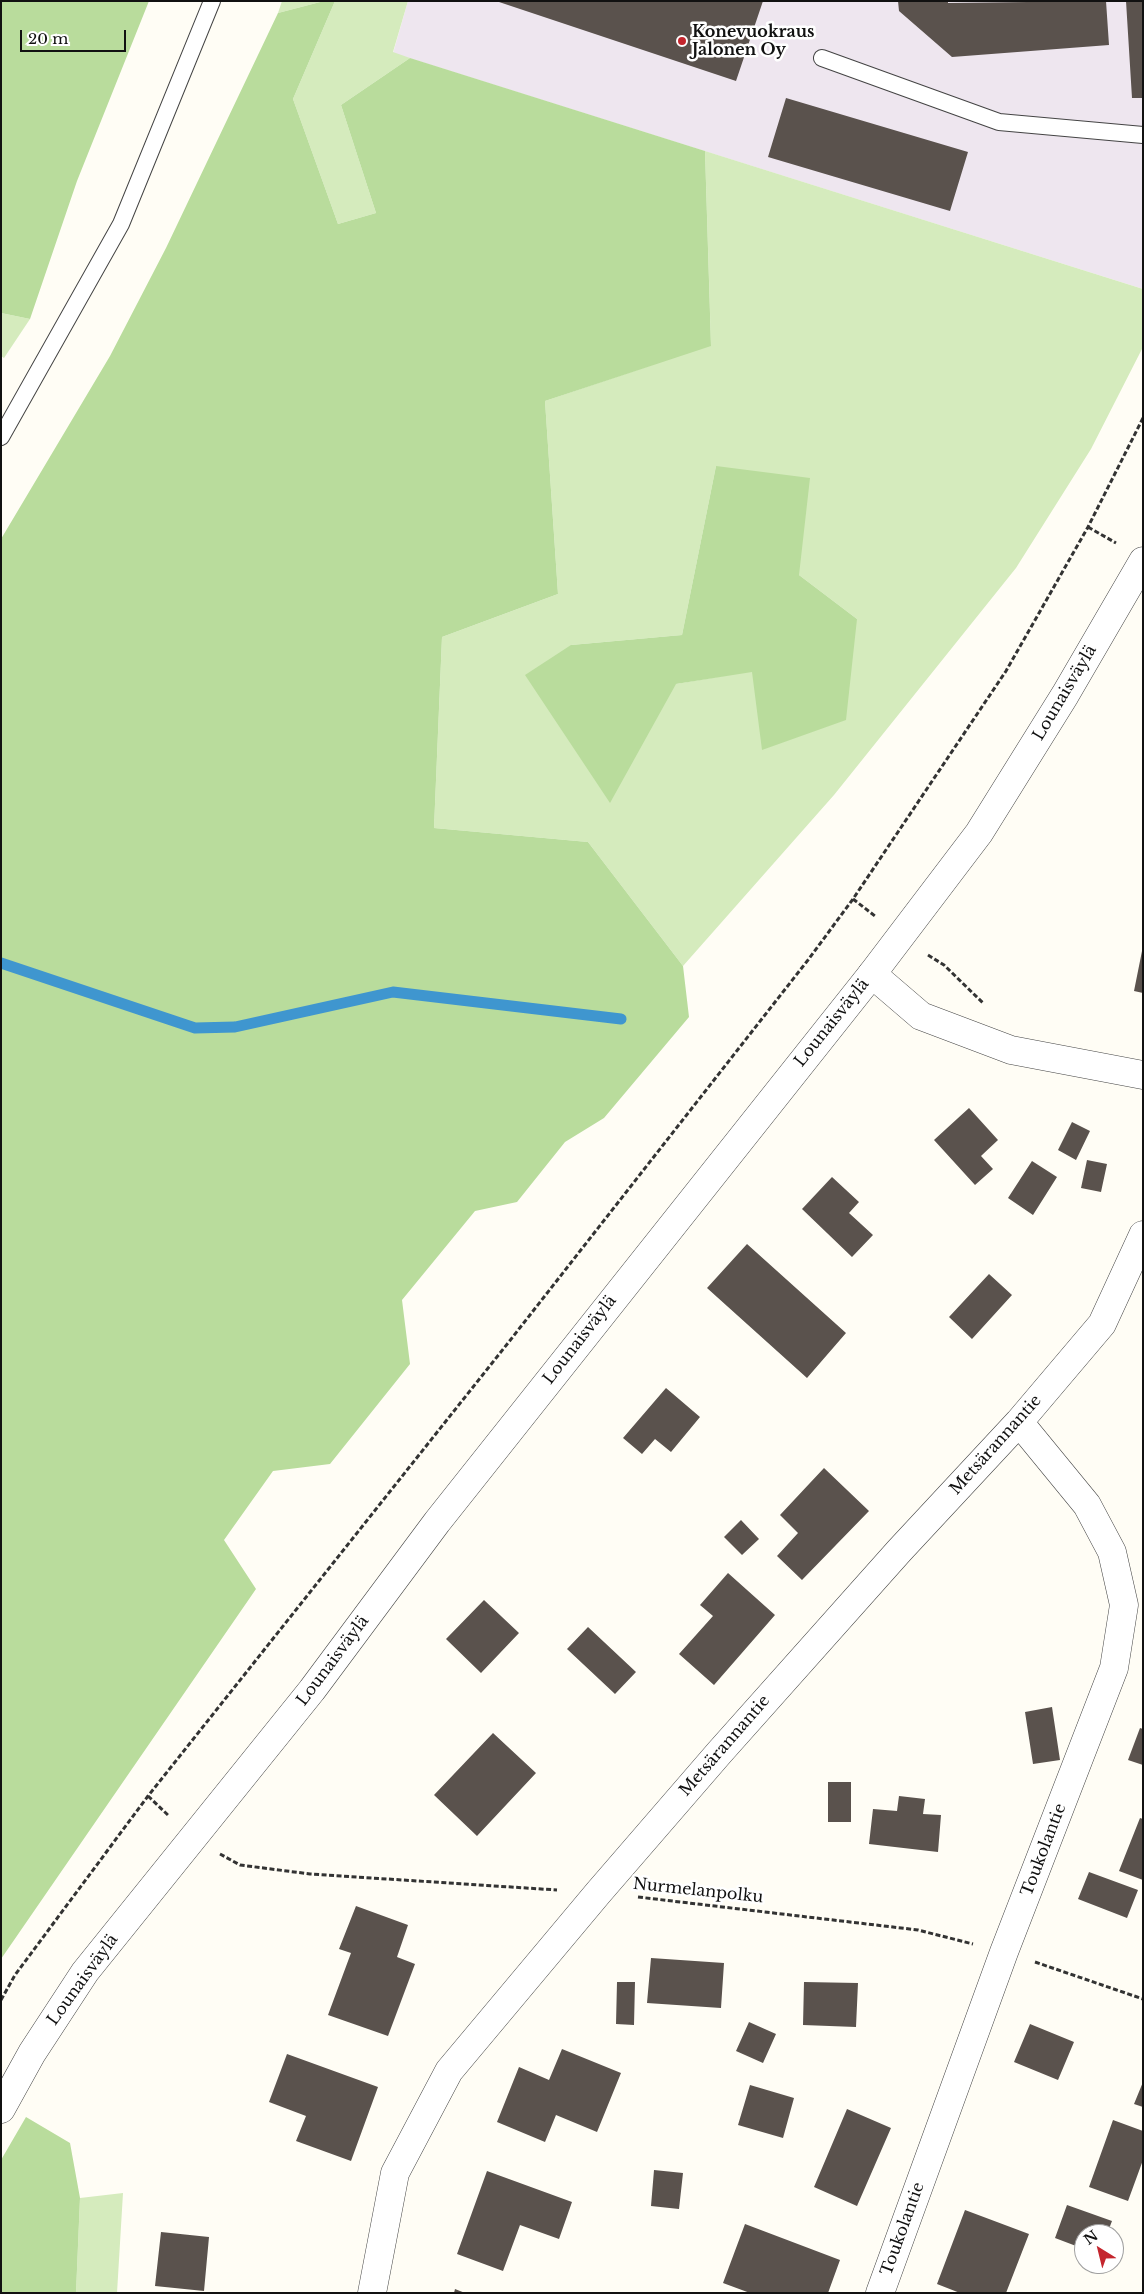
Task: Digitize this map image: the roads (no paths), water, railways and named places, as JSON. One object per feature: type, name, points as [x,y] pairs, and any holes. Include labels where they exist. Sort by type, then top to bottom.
[{"type":"street","name":"Lounaisväylä","points":[[1,2109],[32,2053],[85,1972],[312,1690],[449,1507],[872,974],[979,833],[1065,695],[1143,561]]},
{"type":"street","points":[[872,974],[921,1016],[1011,1050],[1143,1075]]},
{"type":"street","name":"Metsärannantie","points":[[372,2293],[395,2173],[449,2071],[598,1893],[893,1558],[1019,1422],[1102,1324],[1143,1235]]},
{"type":"street","name":"Toukolantie","points":[[880,2293],[1004,1952],[1114,1668],[1124,1605],[1112,1552],[1087,1505],[1019,1422]]},
{"type":"lane","points":[[1,438],[121,224],[212,1]]},
{"type":"lane","points":[[822,58],[999,122],[1143,135]]},
{"type":"waterway","points":[[1,963],[195,1028],[235,1027],[393,992],[621,1019]]},
{"type":"place","name":"Konevuokraus Jalonen Oy","points":[[682,41]]}]
